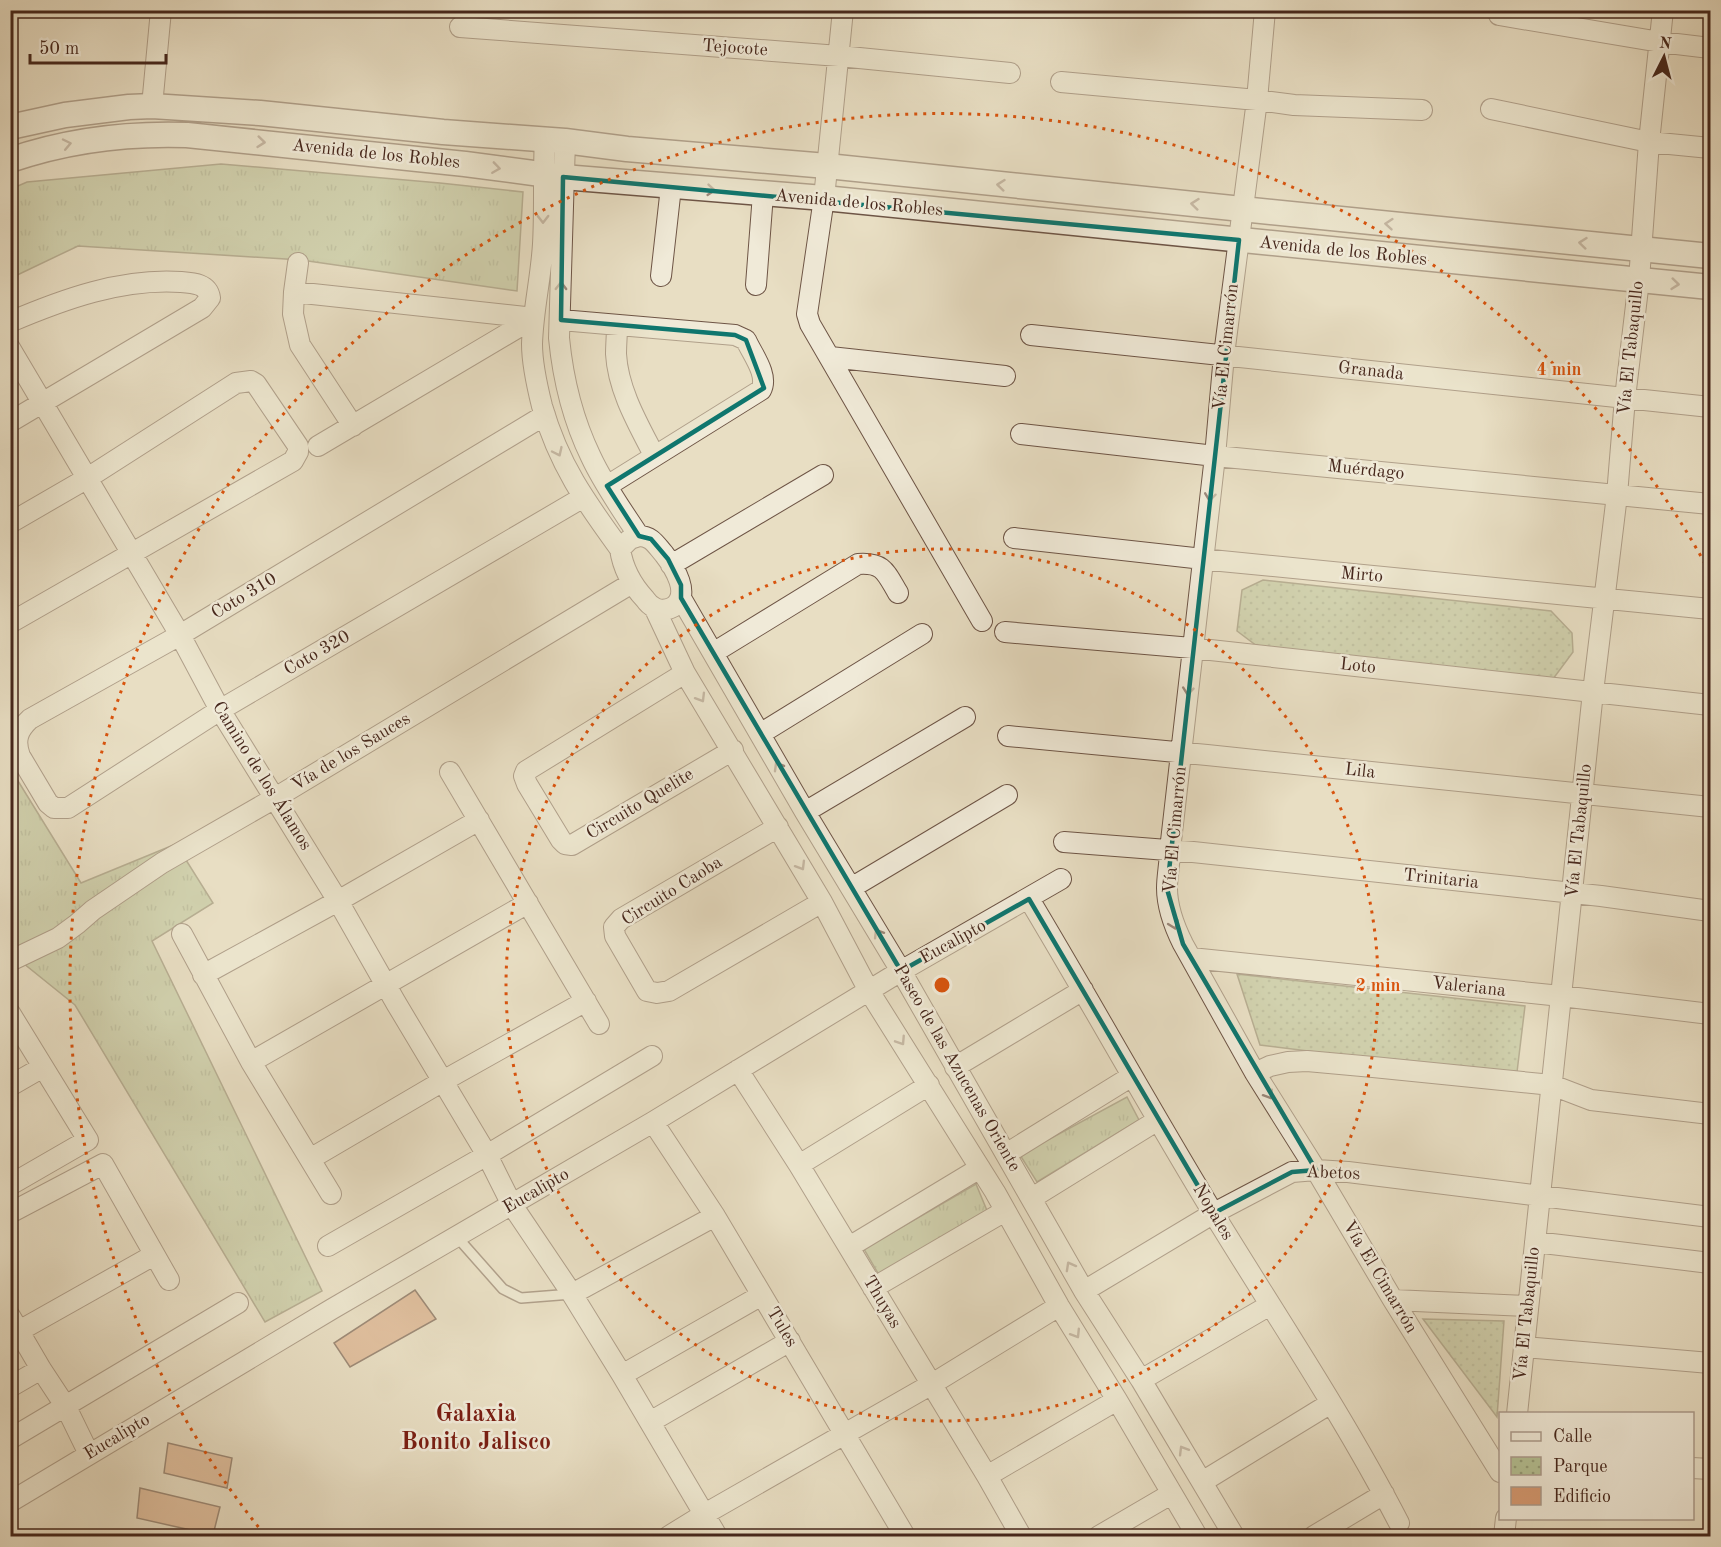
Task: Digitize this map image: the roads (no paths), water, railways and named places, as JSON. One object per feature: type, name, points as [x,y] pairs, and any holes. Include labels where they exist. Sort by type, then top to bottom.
[{"type":"street","points":[[152,106],[160,10]]},
{"type":"street","points":[[843,10],[824,198],[807,314],[810,324],[962,602],[982,621]]},
{"type":"street","name":"Vía El Cimarrón","points":[[1265,10],[1257,100],[1224,355],[1215,456],[1170,850],[1167,889],[1169,908],[1174,927],[1255,1073],[1499,1470]]},
{"type":"street","name":"Vía El Tabaquillo","points":[[1517,1412],[1593,692],[1617,495],[1663,10]]},
{"type":"street","points":[[1499,15],[1710,48]]},
{"type":"street","name":"Tejocote","points":[[460,27],[839,56],[1010,73]]},
{"type":"street","points":[[1061,82],[1294,105],[1422,110]]},
{"type":"street","name":"Avenida de los Robles","points":[[10,127],[103,110],[152,106],[260,113],[443,132],[555,140],[627,149],[827,166],[1710,256]]},
{"type":"street","points":[[1491,108],[1649,142],[1710,148]]},
{"type":"street","name":"Avenida de los Robles","points":[[10,160],[68,144],[103,138],[151,134],[187,135],[465,164],[553,176],[824,198],[1710,288]]},
{"type":"street","points":[[555,140],[553,176],[534,318],[532,346],[534,371],[552,439],[563,464],[582,498],[620,549],[624,569],[632,583]]},
{"type":"street","points":[[553,176],[562,369],[580,432],[591,457],[639,536],[630,539],[620,549]]},
{"type":"street","points":[[661,276],[671,187]]},
{"type":"street","points":[[756,285],[764,194]]},
{"type":"street","points":[[298,263],[293,314],[300,345],[352,426]]},
{"type":"street","points":[[10,322],[50,306],[114,286],[176,282],[196,284],[205,287],[210,298],[202,309],[10,422]]},
{"type":"street","points":[[294,292],[534,318]]},
{"type":"street","points":[[318,446],[534,318]]},
{"type":"street","points":[[561,320],[735,335],[746,340],[763,376],[764,383],[761,390],[607,486]]},
{"type":"street","points":[[617,326],[616,355],[622,384],[633,414],[654,455]]},
{"type":"street","name":"Granada","points":[[1031,335],[1710,407]]},
{"type":"street","name":"Camino de los Álamos","points":[[10,348],[180,635],[220,710],[338,901],[487,1155],[512,1205],[572,1294],[717,1536]]},
{"type":"street","points":[[830,357],[1005,376]]},
{"type":"street","points":[[534,371],[562,369]]},
{"type":"street","points":[[10,523],[236,383],[243,381],[251,381],[261,390],[298,446],[298,452],[293,460],[10,623]]},
{"type":"street","name":"Coto 310","points":[[54,808],[48,803],[17,747],[17,736],[30,719],[180,635],[545,416]]},
{"type":"street","name":"Muérdago","points":[[1021,434],[1215,456],[1710,504]]},
{"type":"street","points":[[671,565],[823,475]]},
{"type":"street","name":"Coto 320","points":[[54,808],[68,808],[220,710],[582,498]]},
{"type":"street","name":"Paseo de las Azucenas Oriente","points":[[639,536],[651,538],[671,565],[681,585],[681,598],[805,812],[901,971],[1084,1291],[1141,1380],[1234,1536]]},
{"type":"street","name":"Mirto","points":[[1014,538],[1202,559],[1710,609]]},
{"type":"street","points":[[713,653],[858,564],[870,563],[879,566],[886,572],[898,593]]},
{"type":"street","name":"Paseo de las Azucenas Oriente","points":[[632,583],[655,609],[686,673],[822,902],[869,992],[980,1168],[1059,1306],[1197,1536]]},
{"type":"street","name":"Vía de los Sauces","points":[[10,961],[58,938],[93,909],[162,863],[275,798],[632,583]]},
{"type":"street","points":[[655,609],[665,610],[675,606],[681,598]]},
{"type":"street","name":"Loto","points":[[1005,632],[1192,648],[1710,705]]},
{"type":"street","points":[[760,734],[922,634]]},
{"type":"street","name":"Circuito Quelite","points":[[686,673],[526,771],[524,776],[527,784],[561,840],[565,844],[572,845],[733,750]]},
{"type":"street","points":[[805,812],[965,717]]},
{"type":"street","name":"Lila","points":[[1008,736],[1710,807]]},
{"type":"street","points":[[450,772],[599,1024]]},
{"type":"street","points":[[851,888],[1006,795]]},
{"type":"street","points":[[203,975],[338,901],[478,820]]},
{"type":"street","name":"Circuito Caoba","points":[[778,827],[621,919],[614,927],[615,936],[620,945],[647,991],[657,993],[669,991],[822,902]]},
{"type":"street","name":"Trinitaria","points":[[1064,842],[1170,850],[1710,911]]},
{"type":"street","name":"Eucalipto","points":[[10,1502],[332,1309],[653,1122],[901,971],[1061,879]]},
{"type":"street","name":"Nopales","points":[[1029,899],[1158,1120],[1331,1403],[1399,1523]]},
{"type":"street","points":[[251,1062],[528,903]]},
{"type":"street","points":[[182,934],[251,1062],[331,1194]]},
{"type":"street","name":"Valeriana","points":[[1191,958],[1561,996],[1710,1014]]},
{"type":"street","points":[[956,1067],[1083,990]]},
{"type":"street","points":[[310,1159],[442,1081],[586,1001]]},
{"type":"street","points":[[10,1013],[88,1140],[10,1185]]},
{"type":"street","points":[[328,1246],[487,1155],[652,1056]]},
{"type":"street","points":[[1255,1073],[1270,1066],[1307,1061],[1552,1085],[1591,1100],[1710,1114]]},
{"type":"street","points":[[10,1086],[43,1067]]},
{"type":"street","name":"Thuyas","points":[[738,1070],[849,1247],[1021,1536]]},
{"type":"street","points":[[1006,1154],[1132,1076]]},
{"type":"street","points":[[799,1166],[929,1085]]},
{"type":"street","points":[[1032,1198],[1158,1120]]},
{"type":"street","name":"Tules","points":[[653,1122],[715,1216],[903,1536]]},
{"type":"street","points":[[10,1213],[103,1164],[169,1280]]},
{"type":"street","points":[[849,1247],[980,1168]]},
{"type":"street","name":"Abetos","points":[[1084,1291],[1214,1213],[1292,1172],[1316,1170],[1348,1172],[1710,1217]]},
{"type":"street","points":[[873,1288],[1005,1211]]},
{"type":"street","points":[[572,1294],[715,1216]]},
{"type":"street","points":[[1535,1242],[1710,1263]]},
{"type":"street","points":[[89,1454],[66,1407],[15,1323],[154,1255]]},
{"type":"street","points":[[622,1375],[762,1295]]},
{"type":"street","points":[[1393,1300],[1528,1306]]},
{"type":"street","points":[[10,1439],[238,1303]]},
{"type":"street","points":[[1141,1380],[1270,1305]]},
{"type":"street","points":[[669,1536],[932,1384],[1059,1306]]},
{"type":"street","points":[[650,1422],[790,1341]]},
{"type":"street","points":[[1524,1347],[1710,1363]]},
{"type":"street","points":[[10,1387],[41,1369]]},
{"type":"street","points":[[987,1476],[1117,1400]]},
{"type":"street","points":[[1202,1482],[1331,1403]]},
{"type":"street","points":[[1694,1467],[1710,1469]]},
{"type":"street","points":[[1099,1536],[1171,1494]]},
{"type":"street","points":[[1314,1536],[1384,1494]]},
{"type":"street","points":[[1504,1536],[1506,1520]]},
{"type":"lane","points":[[457,1237],[503,1289],[512,1294],[521,1298],[572,1294]]},
{"type":"district","name":"Galaxia Bonito Jalisco","points":[[476,1429]]}]
